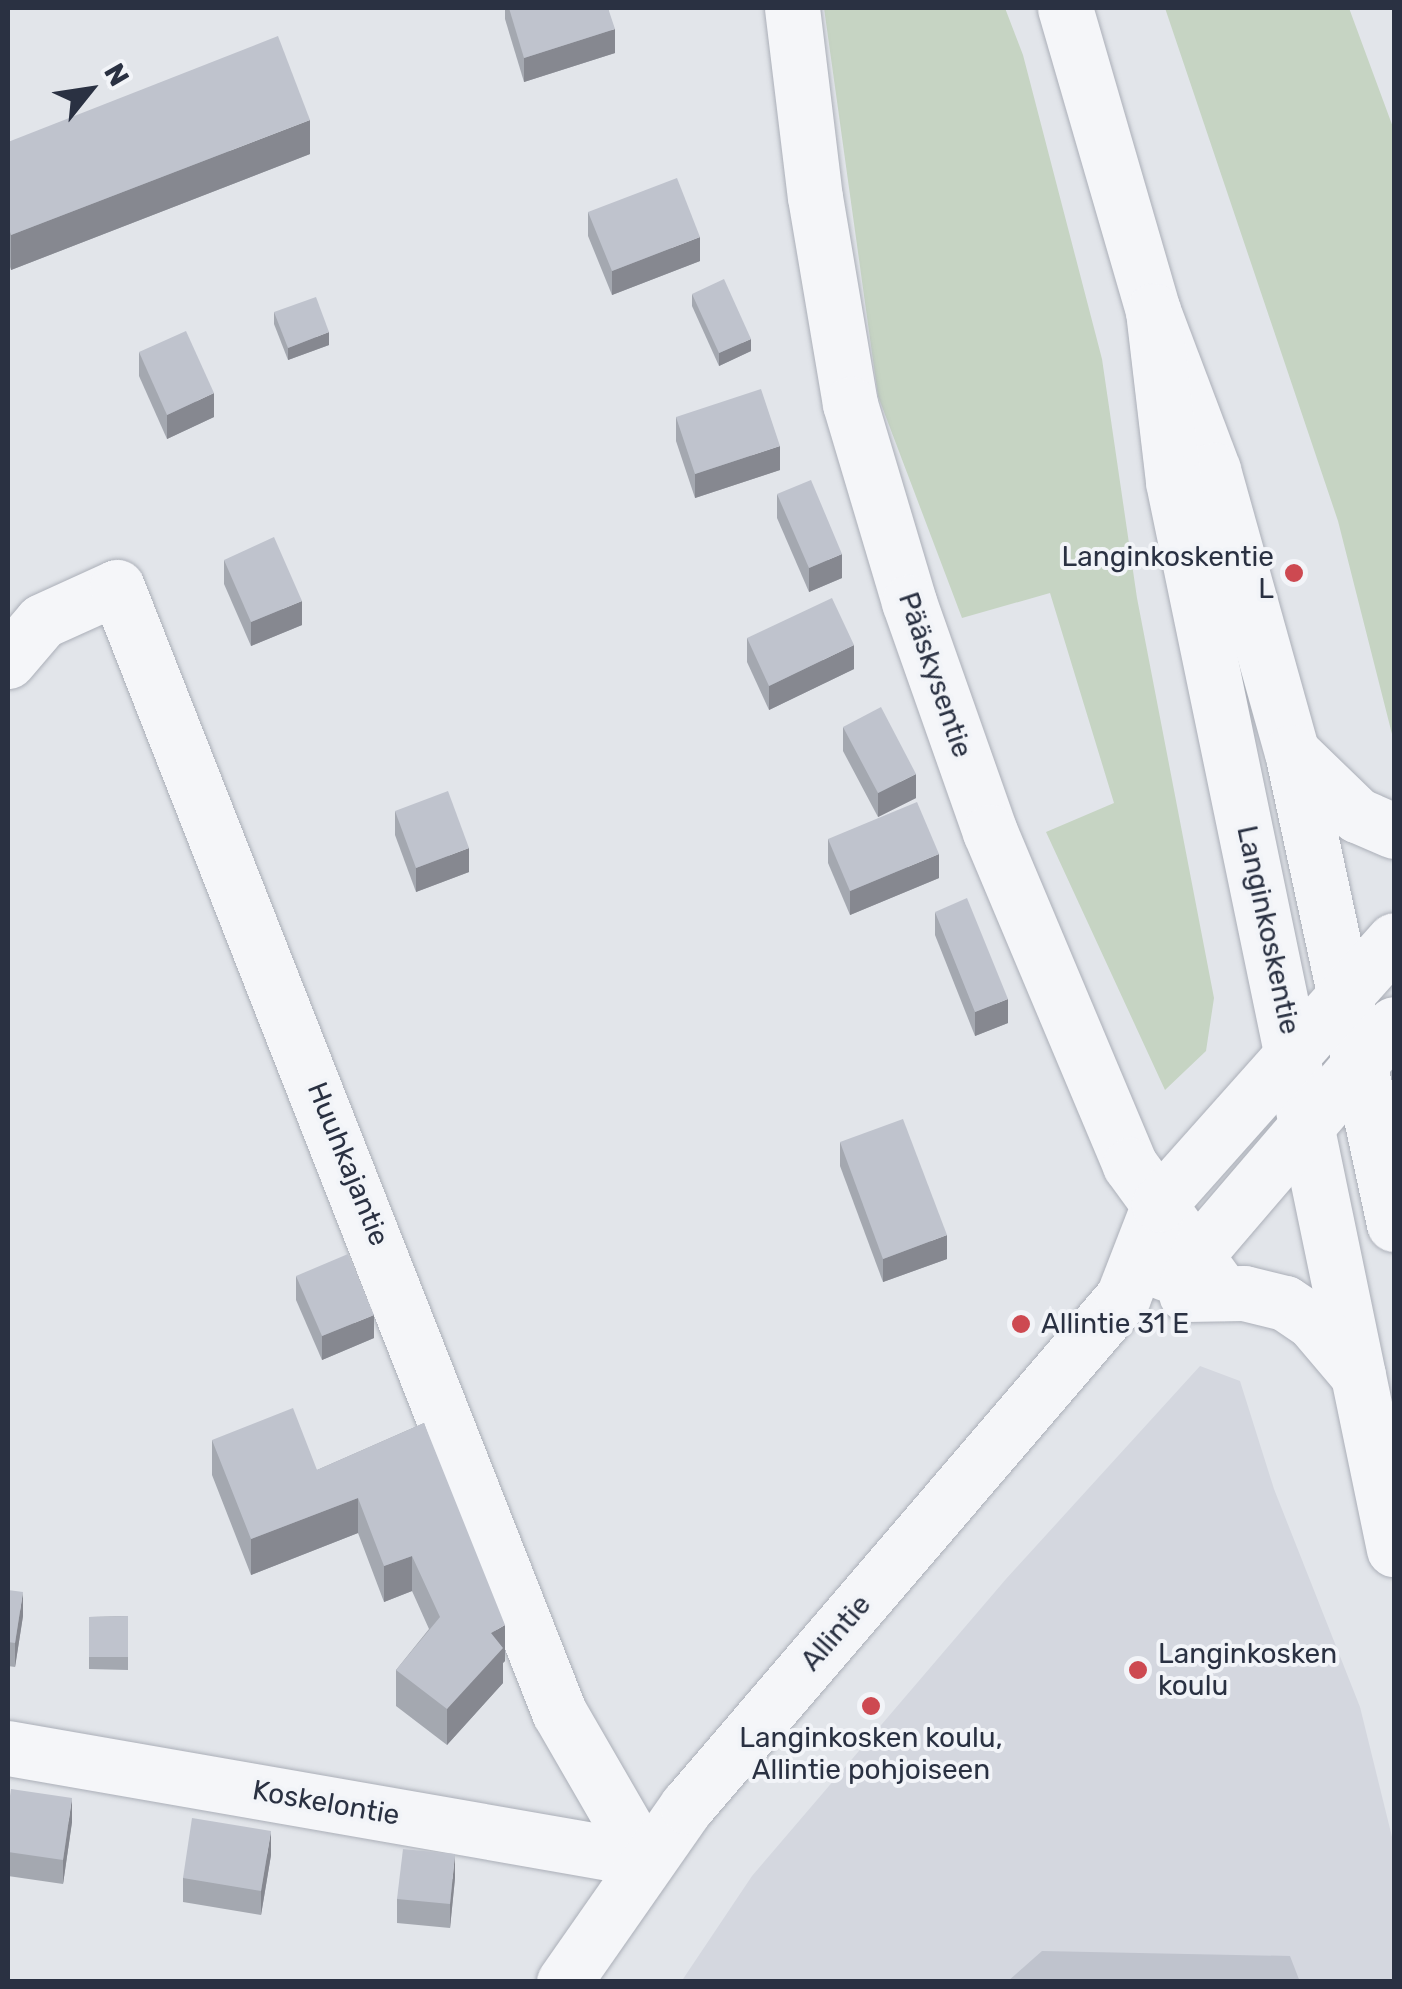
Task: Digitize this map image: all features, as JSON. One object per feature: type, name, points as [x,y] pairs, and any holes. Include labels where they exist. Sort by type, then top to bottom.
[{"type":"street","name":"Pääskysentie","points":[[792,8],[814,197],[850,404],[909,602],[1050,984],[1130,1164],[1210,1274]]},
{"type":"street","name":"Langinkoskentie","points":[[1065,8],[1154,310],[1213,470],[1292,752],[1345,996],[1377,1044],[1394,1224]]},
{"type":"street","name":"Langinkoskentie","points":[[1154,310],[1173,482],[1394,1549]]},
{"type":"street","name":"Huuhkajantie","points":[[8,661],[42,620],[117,587],[559,1712],[644,1859]]},
{"type":"street","points":[[1292,752],[1357,815],[1394,831]]},
{"type":"street","name":"Allintie","points":[[564,1982],[644,1859],[1124,1297],[1159,1204],[1394,940]]},
{"type":"street","points":[[1210,1274],[1308,1124],[1377,1044]]},
{"type":"street","points":[[1124,1297],[1210,1274],[1285,1303],[1312,1321],[1358,1374]]},
{"type":"street","name":"Koskelontie","points":[[8,1748],[644,1859]]},
{"type":"shaded area","name":"Langinkosken koulu","points":[[1200,1366],[1240,1381],[1274,1489],[1360,1707],[1394,1845],[1394,1981],[681,1982],[752,1876],[1006,1579]]},
{"type":"green space","points":[[824,8],[1005,8],[1023,55],[1102,359],[1137,598],[1214,998],[1206,1051],[1165,1090],[1046,832],[1114,803],[1050,593],[962,618],[878,396]]},
{"type":"green space","points":[[1165,8],[1349,8],[1394,130],[1394,742],[1338,521]]},
{"type":"building","points":[[509,8],[608,8],[615,29],[524,58]]},
{"type":"building","points":[[278,36],[310,120],[11,235],[8,142]]},
{"type":"building","points":[[677,178],[700,237],[612,271],[588,212]]},
{"type":"building","points":[[724,279],[751,339],[719,353],[692,294]]},
{"type":"building","points":[[316,297],[329,332],[288,348],[274,312]]},
{"type":"building","points":[[186,331],[214,393],[167,415],[139,352]]},
{"type":"building","points":[[761,389],[780,446],[695,474],[676,417]]},
{"type":"building","points":[[811,480],[842,554],[809,568],[777,494]]},
{"type":"building","points":[[274,537],[302,601],[251,622],[224,560]]},
{"type":"building","points":[[832,598],[854,645],[769,686],[747,638]]},
{"type":"building","points":[[881,707],[916,774],[878,793],[843,727]]},
{"type":"building","points":[[448,791],[469,848],[416,868],[395,811]]},
{"type":"building","points":[[917,802],[939,854],[850,891],[828,839]]},
{"type":"building","points":[[967,898],[1008,999],[975,1012],[935,912]]},
{"type":"building","points":[[903,1119],[947,1235],[883,1259],[840,1142]]},
{"type":"building","points":[[348,1254],[374,1315],[322,1336],[296,1276]]},
{"type":"building","points":[[293,1408],[317,1470],[424,1423],[505,1625],[491,1633],[503,1648],[447,1709],[396,1670],[440,1617],[412,1556],[384,1566],[358,1498],[251,1539],[212,1440]]},
{"type":"building","points":[[8,1590],[23,1592],[15,1643],[8,1642]]},
{"type":"building","points":[[128,1616],[128,1657],[89,1657],[89,1617]]},
{"type":"building","points":[[11,1789],[72,1798],[63,1860],[8,1852]]},
{"type":"building","points":[[192,1818],[271,1831],[261,1891],[183,1878]]},
{"type":"building","points":[[403,1849],[455,1854],[450,1904],[397,1899]]},
{"type":"building","points":[[1042,1951],[1290,1956],[1300,1982],[1007,1982]]},
{"type":"place","name":"Langinkoskentie L","points":[[1294,573]]},
{"type":"place","name":"Allintie 31 E","points":[[1021,1324]]},
{"type":"place","name":"Langinkosken koulu","points":[[1138,1670]]},
{"type":"place","name":"Langinkosken koulu, Allintie pohjoiseen","points":[[871,1706]]}]
